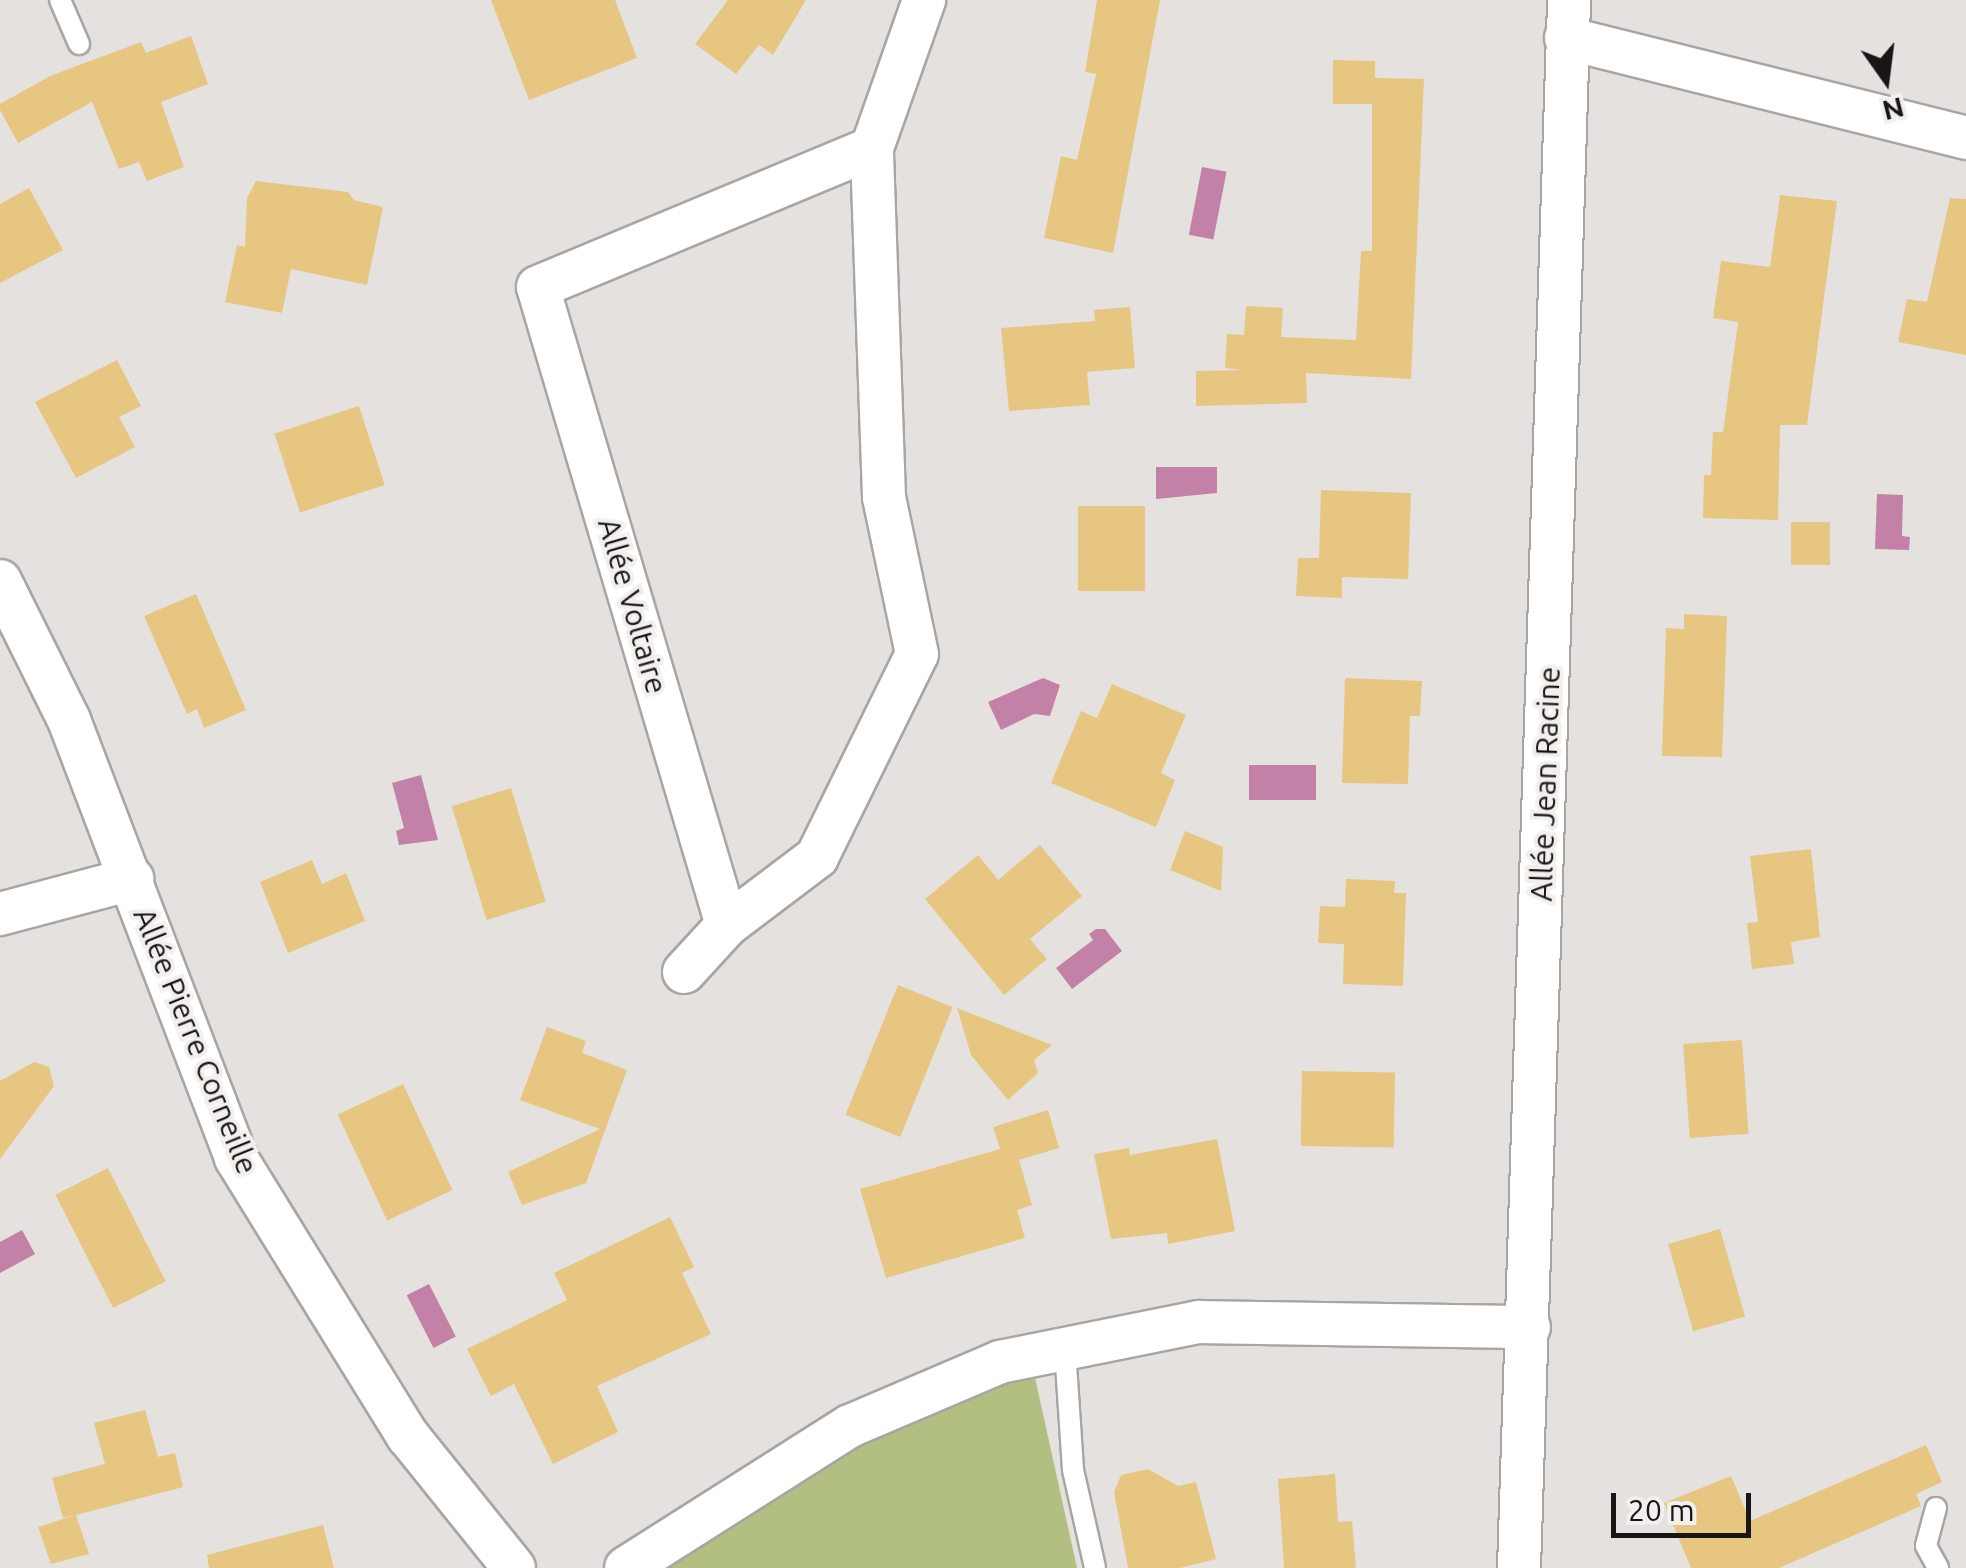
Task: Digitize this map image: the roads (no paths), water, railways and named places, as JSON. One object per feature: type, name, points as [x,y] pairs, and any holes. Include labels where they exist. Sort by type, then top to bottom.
[{"type":"street","points":[[684,972],[727,925],[817,857],[916,654],[884,497],[872,148],[924,0]]},
{"type":"street","points":[[1568,19],[1966,138]]},
{"type":"street","name":"Allée Jean Racine","points":[[1519,1568],[1568,19]]},
{"type":"street","name":"Allée Voltaire","points":[[727,925],[538,287],[872,148]]},
{"type":"street","name":"Allée Pierre Corneille","points":[[0,581],[69,720],[236,1158],[408,1436],[514,1568]]},
{"type":"street","points":[[0,914],[132,879]]},
{"type":"street","points":[[626,1568],[850,1426],[1000,1362],[1199,1322],[1529,1328]]},
{"type":"lane","points":[[60,0],[79,44]]},
{"type":"lane","points":[[1065,1349],[1072,1470],[1095,1568]]},
{"type":"lane","points":[[1936,1508],[1926,1546],[1938,1568]]}]
